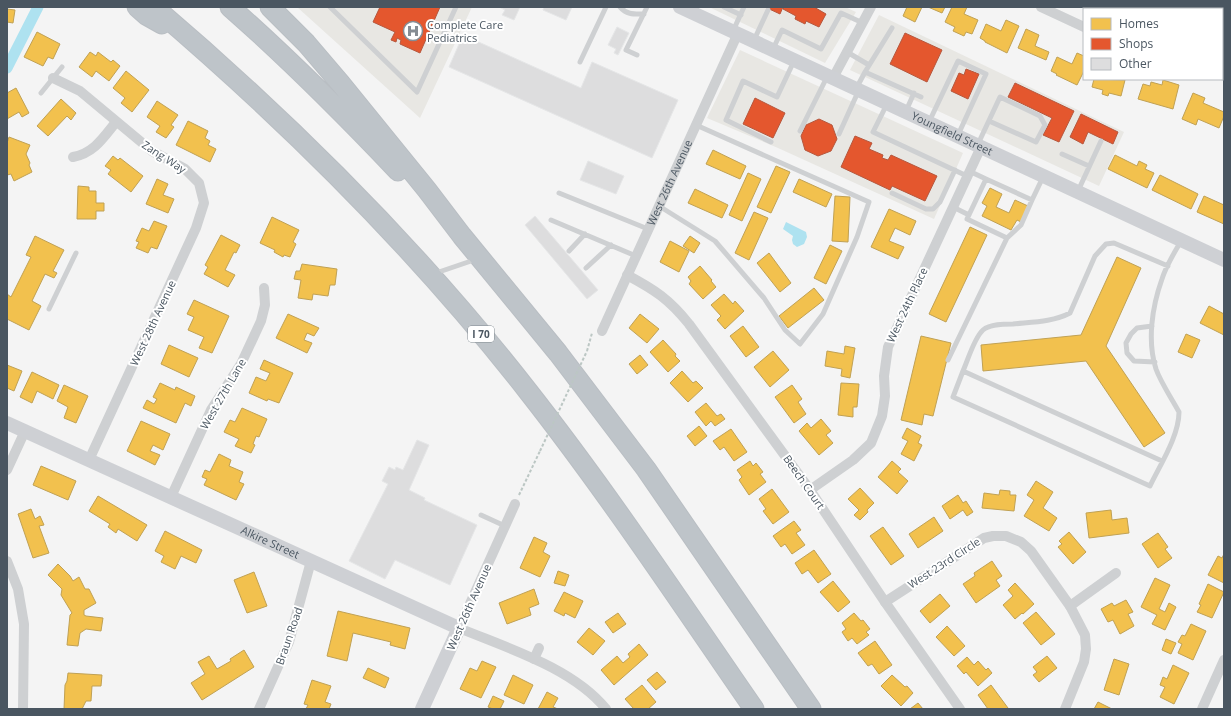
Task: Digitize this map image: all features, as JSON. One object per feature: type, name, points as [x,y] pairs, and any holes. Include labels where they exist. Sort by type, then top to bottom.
[{"type":"highway","points":[[136,7],[146,15],[198,45]]},
{"type":"highway","name":"I 70","points":[[154,7],[198,45],[319,156],[431,274],[527,389],[606,494],[754,709]]},
{"type":"highway","points":[[230,7],[354,125],[423,198],[462,236]]},
{"type":"highway","points":[[270,7],[306,43],[341,84],[427,190],[462,236],[558,353],[646,469],[811,709]]},
{"type":"street","name":"Youngfield Street","points":[[680,7],[1224,260]]},
{"type":"street","points":[[830,77],[847,52],[871,7]]},
{"type":"street","points":[[1041,7],[1083,27]]},
{"type":"street","name":"West 26th Avenue","points":[[598,329],[636,256],[696,125],[735,32]]},
{"type":"street","name":"Zang Way","points":[[53,78],[80,91],[152,152],[185,169],[199,183]]},
{"type":"street","points":[[73,157],[83,155],[93,149],[116,122]]},
{"type":"street","name":"West 24th Place","points":[[810,490],[853,460],[871,443],[882,416],[885,396],[884,376],[888,347],[953,207],[979,146]]},
{"type":"street","name":"West 28th Avenue","points":[[89,460],[196,228],[204,203],[199,183]]},
{"type":"street","name":"Beech Court","points":[[627,275],[659,293],[678,311],[810,490],[885,602],[960,709]]},
{"type":"street","name":"West 27th Lane","points":[[171,497],[211,410],[241,364],[261,321],[265,305],[264,288]]},
{"type":"street","name":"Alkire Street","points":[[7,423],[459,628],[534,659],[578,683],[597,699],[606,709]]},
{"type":"street","points":[[7,470],[25,431]]},
{"type":"street","name":"West 26th Avenue","points":[[422,709],[515,504]]},
{"type":"street","name":"West 23rd Circle","points":[[885,602],[984,538],[1006,536],[1021,542],[1031,551],[1070,606],[1085,635],[1086,649],[1079,676],[1065,709]]},
{"type":"street","points":[[7,561],[18,589],[24,624],[23,709]]},
{"type":"street","name":"Braun Road","points":[[259,709],[289,642],[311,561]]},
{"type":"street","points":[[1070,606],[1116,573]]},
{"type":"street","points":[[534,659],[540,648]]},
{"type":"street","points":[[1202,709],[1224,660]]},
{"type":"lane","points":[[330,7],[417,92],[456,7]]},
{"type":"lane","points":[[580,62],[606,7]]},
{"type":"lane","points":[[620,7],[623,11],[629,14],[644,14]]},
{"type":"lane","points":[[637,55],[626,50],[647,7]]},
{"type":"lane","points":[[724,7],[741,15]]},
{"type":"lane","points":[[735,32],[744,7]]},
{"type":"lane","points":[[754,41],[768,10]]},
{"type":"lane","points":[[773,50],[782,30],[821,49],[842,13],[863,23]]},
{"type":"lane","points":[[839,134],[865,72],[892,28]]},
{"type":"lane","points":[[847,52],[869,65]]},
{"type":"lane","points":[[771,142],[726,120],[743,81],[777,97],[795,60]]},
{"type":"lane","points":[[929,123],[958,61],[986,74],[957,136]]},
{"type":"lane","points":[[41,93],[62,66]]},
{"type":"lane","points":[[865,72],[921,97]]},
{"type":"lane","points":[[800,131],[830,77]]},
{"type":"lane","points":[[905,112],[914,93]]},
{"type":"lane","points":[[979,146],[989,121],[1000,97],[1040,116],[1045,125],[1036,142],[989,121]]},
{"type":"lane","points":[[887,103],[874,132],[955,170],[986,179],[1032,200]]},
{"type":"lane","points":[[659,206],[715,241],[764,298],[785,330],[800,344],[823,314],[857,237],[869,202],[696,125]]},
{"type":"lane","points":[[1077,192],[1101,141]]},
{"type":"lane","points":[[1062,154],[1089,166]]},
{"type":"lane","points":[[892,193],[926,209],[933,209],[940,202],[955,170]]},
{"type":"lane","points":[[948,360],[1007,238],[1021,225],[1044,176]]},
{"type":"lane","points":[[986,179],[967,219],[1007,238]]},
{"type":"lane","points":[[559,193],[648,229]]},
{"type":"lane","points":[[953,207],[969,215]]},
{"type":"lane","points":[[551,220],[636,256]]},
{"type":"lane","points":[[569,251],[585,234]]},
{"type":"lane","points":[[1168,266],[1114,243],[1106,244],[1096,256],[1070,313],[1062,317],[996,325],[985,329],[979,335],[953,397],[1150,486],[1177,430],[1179,412],[1156,369],[1152,346],[1152,326],[1155,301],[1162,278],[1168,266],[1181,240]]},
{"type":"lane","points":[[586,268],[611,245]]},
{"type":"lane","points":[[50,309],[76,253]]},
{"type":"lane","points":[[431,274],[480,258]]},
{"type":"lane","points":[[1152,326],[1137,328],[1131,334],[1126,343],[1128,353],[1134,361],[1155,362]]},
{"type":"lane","points":[[963,371],[1162,461]]},
{"type":"lane","points":[[481,515],[505,526]]},
{"type":"path","points":[[515,504],[598,329]]},
{"type":"shaded area","points":[[297,7],[472,7],[420,118]]},
{"type":"shaded area","points":[[709,7],[845,7],[856,12],[825,63]]},
{"type":"shaded area","points":[[879,15],[1124,132],[1099,186],[850,70]]},
{"type":"shaded area","points":[[740,50],[963,153],[934,219],[778,148],[707,118]]},
{"type":"water","points":[[786,222],[806,232],[807,237],[804,244],[797,247],[793,244],[793,236],[783,229]]},
{"type":"building: Homes","points":[[907,7],[922,7],[915,22],[903,16]]},
{"type":"building: Homes","points":[[928,7],[945,7],[942,13]]},
{"type":"building: Homes","points":[[952,7],[967,7],[964,14],[978,20],[972,34],[966,32],[964,36],[953,31],[955,27],[945,22]]},
{"type":"building: Homes","points":[[1133,7],[1173,7],[1172,8]]},
{"type":"building: Homes","points":[[1224,7],[1224,25],[1223,8],[1188,8]]},
{"type":"building: Homes","points":[[7,9],[15,10],[13,23],[7,22]]},
{"type":"building: Homes","points":[[1006,20],[1019,26],[1007,53],[980,38],[986,24],[1001,31]]},
{"type":"building: Homes","points":[[1026,29],[1039,35],[1035,46],[1049,52],[1046,60],[1018,48]]},
{"type":"building: Homes","points":[[37,32],[60,44],[53,59],[48,57],[43,66],[24,57]]},
{"type":"building: Homes","points":[[90,52],[96,56],[98,52],[111,62],[113,60],[120,66],[109,81],[96,71],[92,77],[79,67]]},
{"type":"building: Homes","points":[[1077,53],[1083,56],[1083,73],[1077,85],[1051,71],[1057,57],[1072,64]]},
{"type":"building: Homes","points":[[126,71],[149,90],[132,112],[121,103],[125,98],[113,88]]},
{"type":"building: Homes","points":[[1094,80],[1125,80],[1121,96],[1109,93],[1108,96],[1102,94],[1103,90],[1092,87]]},
{"type":"building: Homes","points":[[1163,80],[1179,85],[1173,109],[1138,99],[1143,84],[1150,86],[1151,82],[1162,85]]},
{"type":"building: Homes","points":[[16,88],[29,113],[22,117],[19,112],[7,119],[7,93]]},
{"type":"building: Homes","points":[[1193,93],[1205,98],[1203,103],[1224,112],[1219,128],[1198,119],[1196,125],[1182,119]]},
{"type":"building: Homes","points":[[61,99],[76,113],[71,120],[67,116],[48,136],[37,126]]},
{"type":"building: Homes","points":[[157,101],[178,115],[171,125],[174,127],[166,138],[156,132],[160,126],[147,117]]},
{"type":"building: Homes","points":[[188,121],[208,131],[205,138],[210,141],[208,145],[216,149],[210,162],[176,145]]},
{"type":"building: Homes","points":[[9,137],[30,145],[26,154],[32,172],[14,181],[11,174],[7,175],[7,143]]},
{"type":"building: Homes","points":[[713,150],[746,166],[740,179],[706,164]]},
{"type":"building: Homes","points":[[1115,155],[1137,166],[1139,161],[1147,165],[1145,169],[1154,173],[1147,188],[1108,169]]},
{"type":"building: Homes","points":[[113,156],[118,160],[120,158],[143,176],[131,192],[108,174],[111,170],[105,166]]},
{"type":"building: Homes","points":[[776,166],[790,172],[771,213],[757,207]]},
{"type":"building: Homes","points":[[748,173],[761,179],[742,221],[729,215]]},
{"type":"building: Homes","points":[[1160,175],[1198,194],[1191,209],[1152,190]]},
{"type":"building: Homes","points":[[157,179],[168,184],[163,195],[174,199],[168,213],[146,204]]},
{"type":"building: Homes","points":[[799,179],[832,194],[826,207],[793,192]]},
{"type":"building: Homes","points":[[78,186],[89,187],[89,191],[96,191],[96,203],[104,203],[104,211],[96,211],[96,219],[77,219]]},
{"type":"building: Homes","points":[[990,188],[1002,194],[996,207],[1009,213],[1015,200],[1028,206],[1021,222],[1017,220],[1011,230],[982,216],[987,206],[982,203]]},
{"type":"building: Homes","points":[[695,189],[728,205],[722,218],[688,203]]},
{"type":"building: Homes","points":[[835,196],[850,197],[848,242],[832,241]]},
{"type":"building: Homes","points":[[1204,196],[1224,205],[1224,224],[1197,212]]},
{"type":"building: Homes","points":[[889,209],[916,221],[910,235],[895,228],[889,241],[904,247],[898,259],[871,247]]},
{"type":"building: Homes","points":[[754,212],[768,218],[749,260],[735,253]]},
{"type":"building: Homes","points":[[272,217],[299,230],[293,242],[296,244],[290,257],[284,255],[283,257],[274,252],[275,250],[260,243]]},
{"type":"building: Homes","points":[[154,221],[167,226],[157,249],[151,247],[148,253],[136,248],[139,242],[136,241],[142,228],[149,231]]},
{"type":"building: Homes","points":[[970,227],[987,235],[946,322],[929,314]]},
{"type":"building: Homes","points":[[221,235],[240,245],[236,253],[234,252],[225,270],[235,275],[228,287],[204,274],[208,267],[205,265]]},
{"type":"building: Homes","points":[[35,236],[64,250],[53,271],[57,273],[54,278],[45,274],[32,301],[41,306],[29,330],[7,319],[7,294],[11,297],[31,257],[26,255]]},
{"type":"building: Homes","points":[[690,236],[700,243],[694,253],[683,246]]},
{"type":"building: Homes","points":[[670,241],[689,251],[679,272],[660,262]]},
{"type":"building: Homes","points":[[830,245],[842,251],[826,284],[814,278]]},
{"type":"building: Homes","points":[[769,253],[791,283],[780,292],[757,263]]},
{"type":"building: Homes","points":[[1117,257],[1141,268],[1106,346],[1165,433],[1144,447],[1086,361],[983,371],[981,345],[1081,335]]},
{"type":"building: Homes","points":[[302,264],[337,269],[335,285],[330,285],[328,296],[313,294],[312,300],[298,298],[301,280],[294,279],[296,271],[300,271]]},
{"type":"building: Homes","points":[[700,266],[716,287],[703,299],[689,284],[691,281],[688,277]]},
{"type":"building: Homes","points":[[814,288],[824,300],[788,328],[779,316]]},
{"type":"building: Homes","points":[[724,294],[733,304],[735,301],[744,311],[725,329],[717,320],[721,316],[711,305]]},
{"type":"building: Homes","points":[[194,300],[229,316],[212,353],[199,348],[204,337],[188,330],[194,317],[187,314]]},
{"type":"building: Homes","points":[[1209,306],[1224,314],[1224,335],[1200,323]]},
{"type":"building: Homes","points":[[288,314],[319,328],[314,336],[307,333],[304,340],[312,343],[307,353],[276,338]]},
{"type":"building: Homes","points":[[640,314],[659,329],[647,343],[629,328]]},
{"type":"building: Homes","points":[[743,326],[759,347],[746,357],[730,336]]},
{"type":"building: Homes","points":[[1186,334],[1200,340],[1192,358],[1178,352]]},
{"type":"building: Homes","points":[[921,336],[951,343],[933,416],[924,414],[922,425],[901,420]]},
{"type":"building: Homes","points":[[663,340],[676,354],[675,356],[680,361],[668,372],[650,352]]},
{"type":"building: Homes","points":[[169,345],[198,358],[189,377],[161,364]]},
{"type":"building: Homes","points":[[845,346],[855,348],[850,378],[841,376],[842,369],[825,366],[827,351],[844,354]]},
{"type":"building: Homes","points":[[773,351],[789,370],[770,387],[754,367]]},
{"type":"building: Homes","points":[[640,355],[648,365],[637,374],[629,364]]},
{"type":"building: Homes","points":[[264,360],[293,373],[279,403],[268,399],[267,401],[249,393],[256,377],[266,381],[270,373],[260,369]]},
{"type":"building: Homes","points":[[7,365],[22,371],[14,391],[7,388]]},
{"type":"building: Homes","points":[[682,371],[693,383],[696,381],[703,388],[688,402],[670,383]]},
{"type":"building: Homes","points":[[32,372],[59,385],[53,399],[37,391],[32,403],[20,397]]},
{"type":"building: Homes","points":[[160,383],[175,390],[176,387],[195,396],[191,406],[185,403],[176,423],[143,408],[147,400],[154,404],[157,399],[153,397]]},
{"type":"building: Homes","points":[[841,383],[859,384],[857,407],[853,407],[853,417],[838,415]]},
{"type":"building: Homes","points":[[64,385],[88,396],[76,423],[64,418],[68,407],[57,401]]},
{"type":"building: Homes","points":[[792,385],[802,399],[798,402],[806,414],[794,423],[775,397]]},
{"type":"building: Homes","points":[[706,403],[717,416],[721,414],[725,419],[715,426],[711,421],[706,426],[695,412]]},
{"type":"building: Homes","points":[[242,408],[267,419],[259,437],[256,436],[253,444],[255,445],[251,453],[235,446],[239,439],[224,432],[230,420],[235,422]]},
{"type":"building: Homes","points":[[821,419],[831,431],[826,435],[833,443],[819,455],[799,431],[807,423],[811,428]]},
{"type":"building: Homes","points":[[141,421],[170,434],[163,450],[153,445],[150,451],[160,455],[155,465],[127,451]]},
{"type":"building: Homes","points":[[699,426],[707,436],[695,446],[687,436]]},
{"type":"building: Homes","points":[[907,428],[921,436],[918,443],[922,445],[914,461],[901,454],[908,441],[902,438]]},
{"type":"building: Homes","points":[[731,429],[747,452],[734,461],[724,447],[720,450],[713,441]]},
{"type":"building: Homes","points":[[219,454],[231,460],[229,466],[243,472],[239,482],[244,484],[236,500],[204,485],[207,479],[202,477],[205,470],[210,472]]},
{"type":"building: Homes","points":[[750,461],[753,466],[756,463],[763,472],[760,474],[766,482],[749,495],[739,480],[742,477],[737,470]]},
{"type":"building: Homes","points":[[892,461],[901,469],[898,472],[908,481],[897,494],[878,477]]},
{"type":"building: Homes","points":[[41,466],[76,481],[68,500],[33,485]]},
{"type":"building: Homes","points":[[1036,481],[1053,492],[1043,508],[1057,518],[1049,531],[1024,516],[1034,500],[1027,495]]},
{"type":"building: Homes","points":[[860,488],[874,503],[860,520],[854,515],[859,510],[848,499]]},
{"type":"building: Homes","points":[[772,489],[789,512],[773,524],[763,511],[766,509],[759,499]]},
{"type":"building: Homes","points":[[1000,490],[1010,491],[1010,495],[1016,495],[1014,511],[982,508],[984,493],[999,495]]},
{"type":"building: Homes","points":[[958,495],[963,503],[966,501],[973,512],[967,516],[963,510],[950,519],[942,506]]},
{"type":"building: Homes","points":[[98,496],[147,525],[137,541],[118,529],[116,533],[108,527],[110,524],[89,511]]},
{"type":"building: Homes","points":[[31,509],[35,519],[40,516],[44,525],[39,526],[49,553],[33,558],[18,514]]},
{"type":"building: Homes","points":[[1111,510],[1112,520],[1127,518],[1129,533],[1089,538],[1086,513]]},
{"type":"building: Homes","points":[[934,517],[943,531],[918,548],[909,534]]},
{"type":"building: Homes","points":[[794,521],[801,530],[796,533],[805,545],[792,554],[785,544],[781,547],[773,536]]},
{"type":"building: Homes","points":[[883,527],[904,556],[891,565],[870,536]]},
{"type":"building: Homes","points":[[165,531],[202,550],[196,563],[181,556],[175,569],[161,562],[164,556],[155,551]]},
{"type":"building: Homes","points":[[1069,532],[1086,552],[1073,564],[1058,547],[1062,544],[1059,541]]},
{"type":"building: Homes","points":[[1158,533],[1168,547],[1165,549],[1172,558],[1158,568],[1142,544]]},
{"type":"building: Homes","points":[[534,537],[547,543],[543,552],[550,556],[540,577],[520,568]]},
{"type":"building: Homes","points":[[814,550],[831,574],[818,583],[808,570],[802,574],[795,563]]},
{"type":"building: Homes","points":[[1224,554],[1224,583],[1208,575],[1218,556],[1222,558]]},
{"type":"building: Homes","points":[[992,561],[1002,576],[996,580],[1000,586],[976,603],[963,584],[975,576],[974,573]]},
{"type":"building: Homes","points":[[58,564],[73,581],[79,577],[85,589],[89,589],[96,603],[84,610],[84,615],[103,618],[101,631],[86,629],[80,633],[78,646],[67,645],[70,615],[72,613],[61,595],[62,589],[48,575]]},
{"type":"building: Homes","points":[[558,571],[569,575],[565,586],[554,583]]},
{"type":"building: Homes","points":[[254,572],[267,606],[247,613],[234,580]]},
{"type":"building: Homes","points":[[1155,578],[1170,585],[1159,609],[1165,612],[1169,603],[1176,607],[1165,630],[1152,624],[1157,615],[1141,607]]},
{"type":"building: Homes","points":[[833,581],[850,602],[838,612],[820,592]]},
{"type":"building: Homes","points":[[1015,583],[1034,604],[1015,619],[1003,605],[1013,596],[1008,590]]},
{"type":"building: Homes","points":[[1208,584],[1224,592],[1212,618],[1197,612]]},
{"type":"building: Homes","points":[[534,589],[539,604],[529,608],[531,615],[507,624],[499,603]]},
{"type":"building: Homes","points":[[564,592],[583,601],[575,618],[565,613],[564,616],[554,611]]},
{"type":"building: Homes","points":[[940,594],[950,606],[930,623],[920,611]]},
{"type":"building: Homes","points":[[1126,600],[1133,612],[1128,614],[1134,626],[1120,634],[1113,620],[1108,622],[1101,609],[1112,603],[1114,606]]},
{"type":"building: Homes","points":[[338,611],[410,628],[405,649],[390,645],[391,642],[353,633],[347,661],[327,656]]},
{"type":"building: Homes","points":[[1036,612],[1055,634],[1041,645],[1023,623]]},
{"type":"building: Homes","points":[[618,613],[626,624],[613,633],[605,622]]},
{"type":"building: Homes","points":[[854,613],[861,621],[863,620],[870,629],[866,632],[869,635],[857,644],[852,638],[848,641],[842,632],[846,629],[842,623]]},
{"type":"building: Homes","points":[[1191,624],[1206,631],[1193,660],[1178,653],[1182,644],[1178,642],[1182,635],[1185,636]]},
{"type":"building: Homes","points":[[947,626],[965,646],[954,656],[936,637]]},
{"type":"building: Homes","points":[[589,628],[605,641],[593,655],[577,642]]},
{"type":"building: Homes","points":[[1166,639],[1176,643],[1171,654],[1162,650]]},
{"type":"building: Homes","points":[[875,641],[892,665],[879,674],[872,664],[868,666],[858,653]]},
{"type":"building: Homes","points":[[639,644],[648,655],[614,685],[601,670],[617,656],[623,663],[630,657],[628,654]]},
{"type":"building: Homes","points":[[244,650],[254,667],[202,700],[191,683],[205,674],[198,662],[209,656],[217,669],[231,661],[230,659]]},
{"type":"building: Homes","points":[[1047,656],[1057,668],[1039,682],[1033,675],[1037,672],[1033,667]]},
{"type":"building: Homes","points":[[967,657],[974,665],[978,661],[986,670],[988,668],[992,673],[978,686],[966,672],[964,674],[957,666]]},
{"type":"building: Homes","points":[[1114,659],[1129,664],[1119,695],[1104,690]]},
{"type":"building: Homes","points":[[482,661],[496,667],[481,698],[460,689],[470,668],[477,671]]},
{"type":"building: Homes","points":[[1173,665],[1189,673],[1174,704],[1160,697],[1165,687],[1160,685],[1163,677],[1167,679]]},
{"type":"building: Homes","points":[[368,668],[389,678],[385,688],[363,678]]},
{"type":"building: Homes","points":[[657,672],[666,682],[656,690],[647,680]]},
{"type":"building: Homes","points":[[68,673],[102,675],[101,686],[92,686],[91,701],[86,701],[82,709],[64,709],[65,685]]},
{"type":"building: Homes","points":[[513,675],[533,685],[524,704],[504,695]]},
{"type":"building: Homes","points":[[892,675],[905,687],[907,686],[913,693],[901,706],[881,686]]},
{"type":"building: Homes","points":[[312,680],[331,686],[325,702],[331,704],[329,709],[306,709],[308,705],[304,704]]},
{"type":"building: Homes","points":[[642,685],[656,702],[648,709],[634,709],[625,699]]},
{"type":"building: Homes","points":[[991,685],[1008,708],[1007,709],[988,709],[978,695]]},
{"type":"building: Homes","points":[[547,692],[558,698],[553,707],[558,709],[538,709]]},
{"type":"building: Homes","points":[[493,696],[504,701],[500,709],[488,707]]},
{"type":"building: Homes","points":[[1098,702],[1112,709],[1094,709]]},
{"type":"building: Homes","points":[[918,703],[923,709],[910,709]]},
{"type":"building: Shops","points":[[380,7],[440,7],[420,53],[400,44],[401,40],[397,38],[396,42],[391,40],[395,32],[373,22]]},
{"type":"building: Shops","points":[[765,7],[783,7],[780,14]]},
{"type":"building: Shops","points":[[785,7],[814,7],[826,14],[819,27],[806,21],[805,24],[795,19],[796,16],[783,9]]},
{"type":"building: Shops","points":[[905,33],[942,50],[927,82],[890,64]]},
{"type":"building: Shops","points":[[966,69],[979,74],[968,99],[951,91],[959,73],[964,75]]},
{"type":"building: Shops","points":[[1015,83],[1074,111],[1059,142],[1043,135],[1052,118],[1008,97]]},
{"type":"building: Shops","points":[[755,98],[785,113],[773,138],[743,124]]},
{"type":"building: Shops","points":[[1081,114],[1118,132],[1113,144],[1088,132],[1083,144],[1070,137]]},
{"type":"building: Shops","points":[[819,119],[832,125],[837,139],[831,151],[818,156],[805,150],[801,136],[806,125]]},
{"type":"building: Shops","points":[[855,136],[872,143],[869,149],[883,155],[882,158],[888,160],[891,155],[937,176],[925,201],[892,186],[890,190],[841,167]]},
{"type":"building: Other","points":[[499,7],[520,7],[514,20],[502,15],[505,10]]},
{"type":"building: Other","points":[[544,7],[572,7],[566,20],[543,10]]},
{"type":"building: Other","points":[[617,27],[629,33],[618,55],[614,53],[616,49],[608,45]]},
{"type":"building: Other","points":[[463,35],[581,88],[592,62],[678,100],[652,158],[449,67]]},
{"type":"building: Other","points":[[588,161],[624,176],[616,194],[580,180]]},
{"type":"building: Other","points":[[535,216],[598,290],[587,299],[525,225]]},
{"type":"building: Other","points":[[417,440],[429,445],[409,490],[425,498],[424,500],[477,525],[450,585],[395,560],[385,579],[349,561],[388,484],[382,481],[389,467],[395,470],[396,467],[403,470]]},
{"type":"waterway","points":[[7,68],[38,7]]},
{"type":"place","name":"Complete Care Pediatrics","points":[[413,31]]}]
